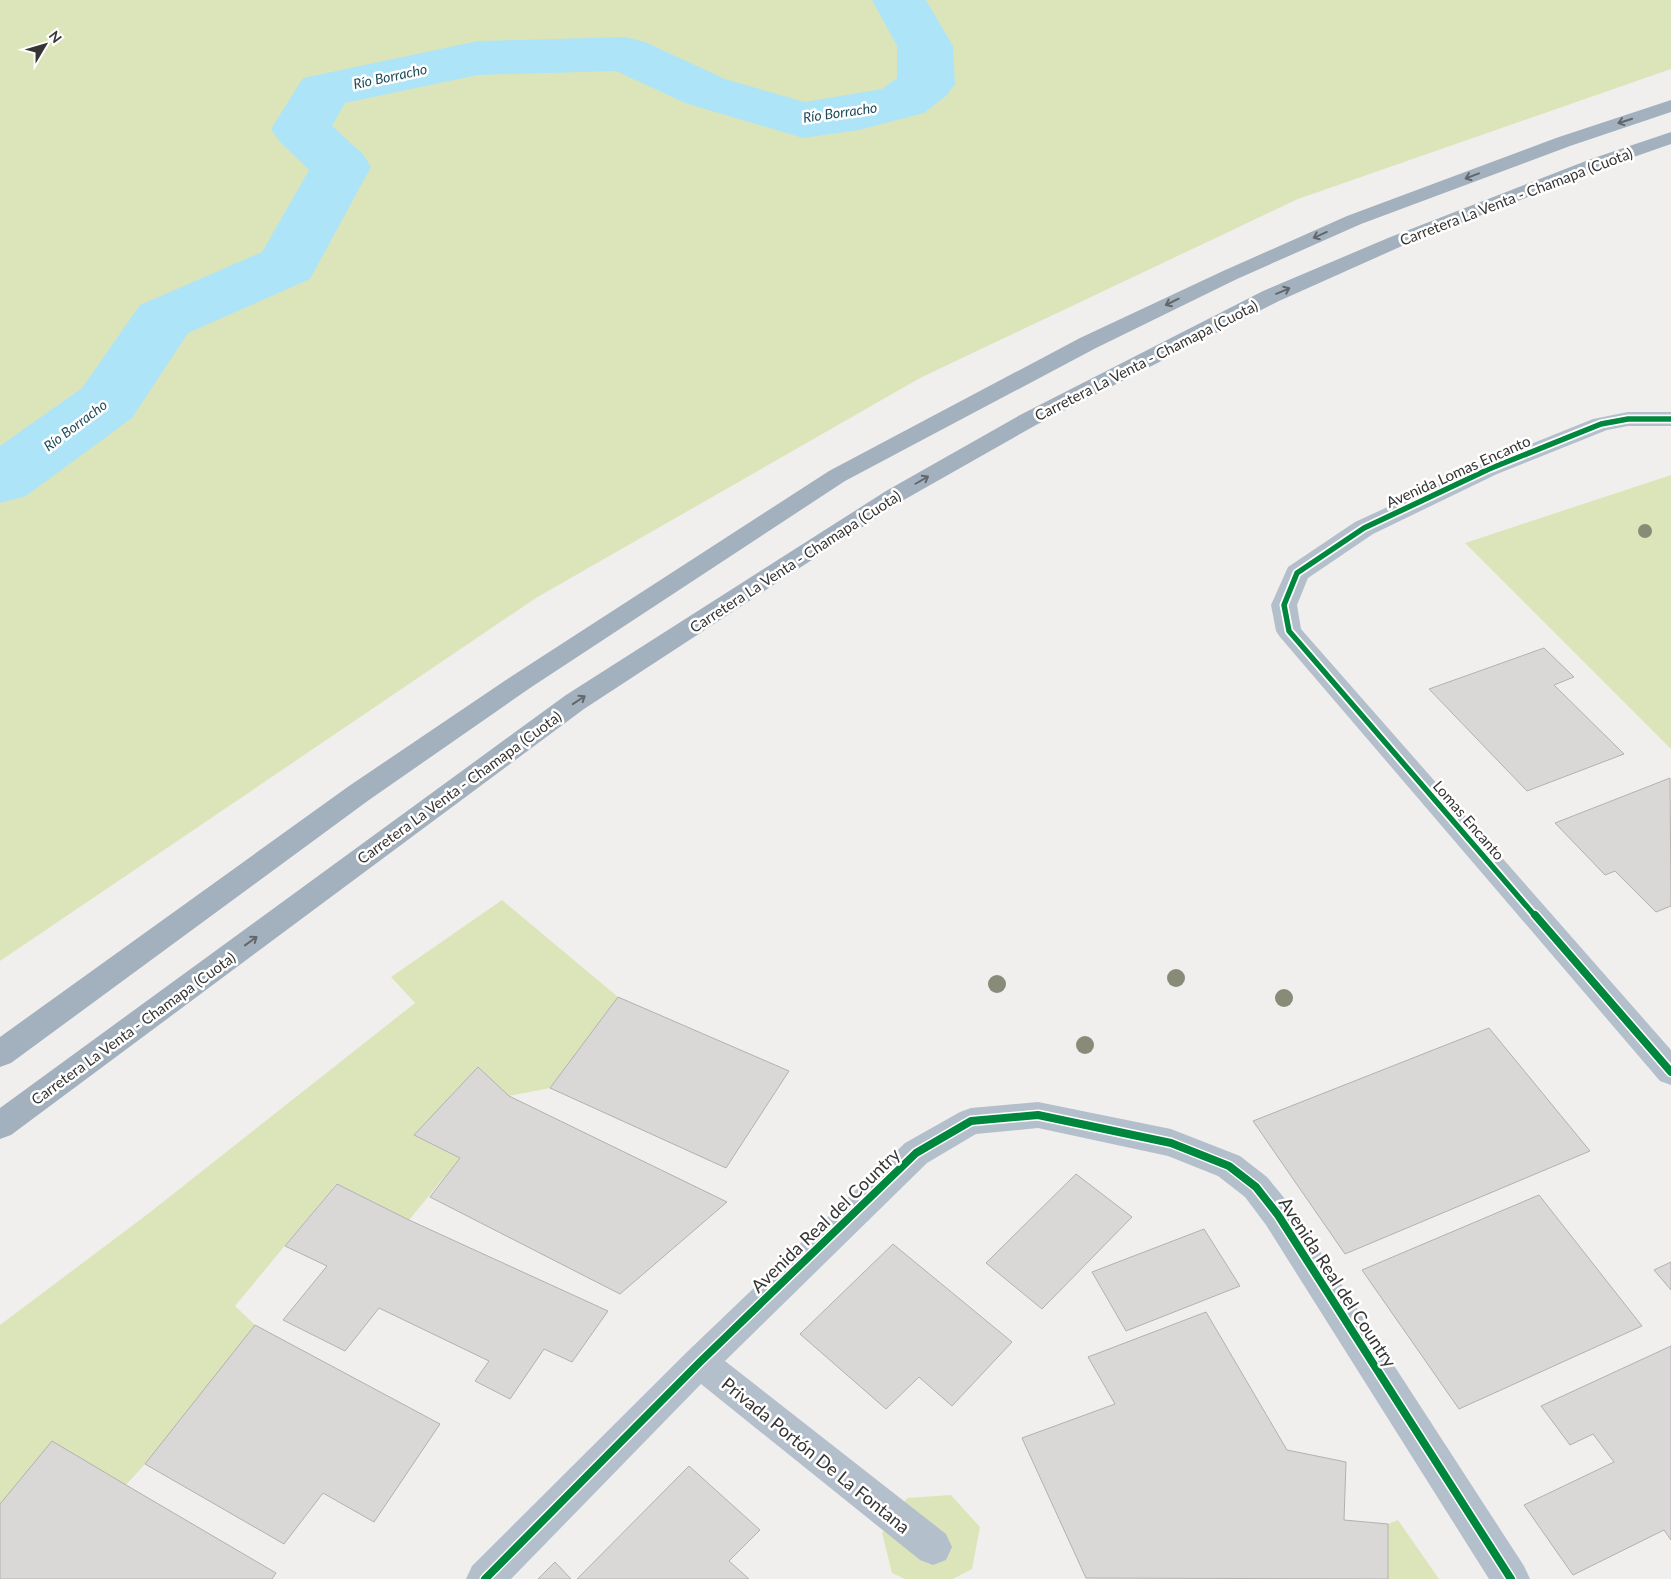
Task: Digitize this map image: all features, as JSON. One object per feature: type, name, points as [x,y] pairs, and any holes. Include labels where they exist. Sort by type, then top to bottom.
[{"type":"highway","name":"Carretera La Venta - Chamapa (Cuota)","points":[[0,1054],[367,788],[521,682],[837,476],[1088,343],[1230,275],[1363,217],[1563,142],[1671,106]]},
{"type":"highway","name":"Carretera La Venta - Chamapa (Cuota)","points":[[0,1126],[575,702],[894,496],[1028,420],[1272,296],[1423,232],[1598,163],[1671,138]]},
{"type":"street","name":"Avenida Lomas Encanto","points":[[1297,573],[1364,528],[1532,450],[1601,424],[1628,420],[1671,419]]},
{"type":"street","name":"Lomas Encanto","points":[[1297,573],[1284,605],[1289,631],[1671,1072]]},
{"type":"street","name":"Avenida Real del Country","points":[[485,1579],[700,1362],[916,1153],[971,1121],[1038,1115],[1171,1143],[1229,1166],[1256,1187],[1278,1215],[1511,1579]]},
{"type":"street","name":"Privada Portón De La Fontana","points":[[700,1362],[933,1548]]},
{"type":"green space","points":[[0,0],[1671,0],[1671,69],[1298,199],[920,378],[536,598],[0,961]]},
{"type":"green space","points":[[1671,475],[1671,749],[1465,543]]},
{"type":"green space","points":[[502,900],[618,997],[550,1088],[509,1096],[478,1067],[414,1135],[460,1158],[409,1220],[336,1184],[235,1306],[255,1325],[145,1464],[126,1485],[52,1442],[0,1504],[0,1325],[149,1213],[415,1003],[391,977]]},
{"type":"green space","points":[[951,1495],[980,1527],[972,1569],[953,1579],[905,1579],[892,1573],[882,1533],[907,1498]]},
{"type":"green space","points":[[1398,1520],[1439,1579],[1388,1579],[1388,1524]]},
{"type":"building","points":[[1544,648],[1574,677],[1554,685],[1624,754],[1527,791],[1429,689]]},
{"type":"building","points":[[1670,778],[1671,906],[1656,912],[1615,871],[1605,875],[1555,823]]},
{"type":"building","points":[[618,997],[789,1071],[726,1168],[550,1088]]},
{"type":"building","points":[[1489,1028],[1590,1151],[1345,1254],[1253,1121]]},
{"type":"building","points":[[478,1067],[509,1096],[727,1202],[620,1294],[430,1197],[460,1158],[414,1135]]},
{"type":"building","points":[[1076,1174],[1132,1217],[1042,1309],[986,1263]]},
{"type":"building","points":[[337,1184],[409,1220],[608,1311],[572,1362],[544,1349],[510,1399],[475,1381],[489,1361],[379,1308],[345,1351],[283,1320],[327,1266],[285,1246]]},
{"type":"building","points":[[1539,1195],[1642,1326],[1459,1409],[1362,1270]]},
{"type":"building","points":[[1204,1229],[1240,1286],[1126,1331],[1092,1272]]},
{"type":"building","points":[[893,1244],[1012,1342],[952,1406],[919,1377],[886,1409],[800,1334]]},
{"type":"building","points":[[1671,1262],[1671,1290],[1654,1270]]},
{"type":"building","points":[[1206,1312],[1287,1450],[1346,1462],[1344,1520],[1388,1524],[1388,1579],[1086,1578],[1022,1438],[1115,1404],[1088,1357]]},
{"type":"building","points":[[255,1325],[440,1424],[374,1522],[323,1493],[284,1544],[145,1464]]},
{"type":"building","points":[[1671,1346],[1671,1540],[1664,1530],[1573,1575],[1524,1505],[1614,1462],[1593,1434],[1570,1445],[1541,1406]]},
{"type":"building","points":[[52,1441],[276,1573],[272,1579],[0,1579],[0,1504]]},
{"type":"building","points":[[689,1466],[760,1530],[729,1561],[749,1579],[577,1579]]},
{"type":"building","points":[[555,1562],[571,1579],[538,1579]]},
{"type":"waterway","name":"Río Borracho","points":[[0,480],[107,403],[164,319],[287,265],[341,167],[301,129],[323,90],[478,58],[625,54],[705,91],[803,120],[859,112],[903,101],[926,84],[925,46],[899,0]]},
{"type":"cycle path","points":[[1671,419],[1628,419],[1601,424],[1489,469],[1364,528],[1297,573],[1284,605],[1289,631],[1671,1072]]},
{"type":"cycle path","points":[[485,1579],[700,1362],[916,1153],[971,1121],[1038,1115],[1171,1143],[1229,1166],[1256,1187],[1278,1215],[1511,1579]]}]
